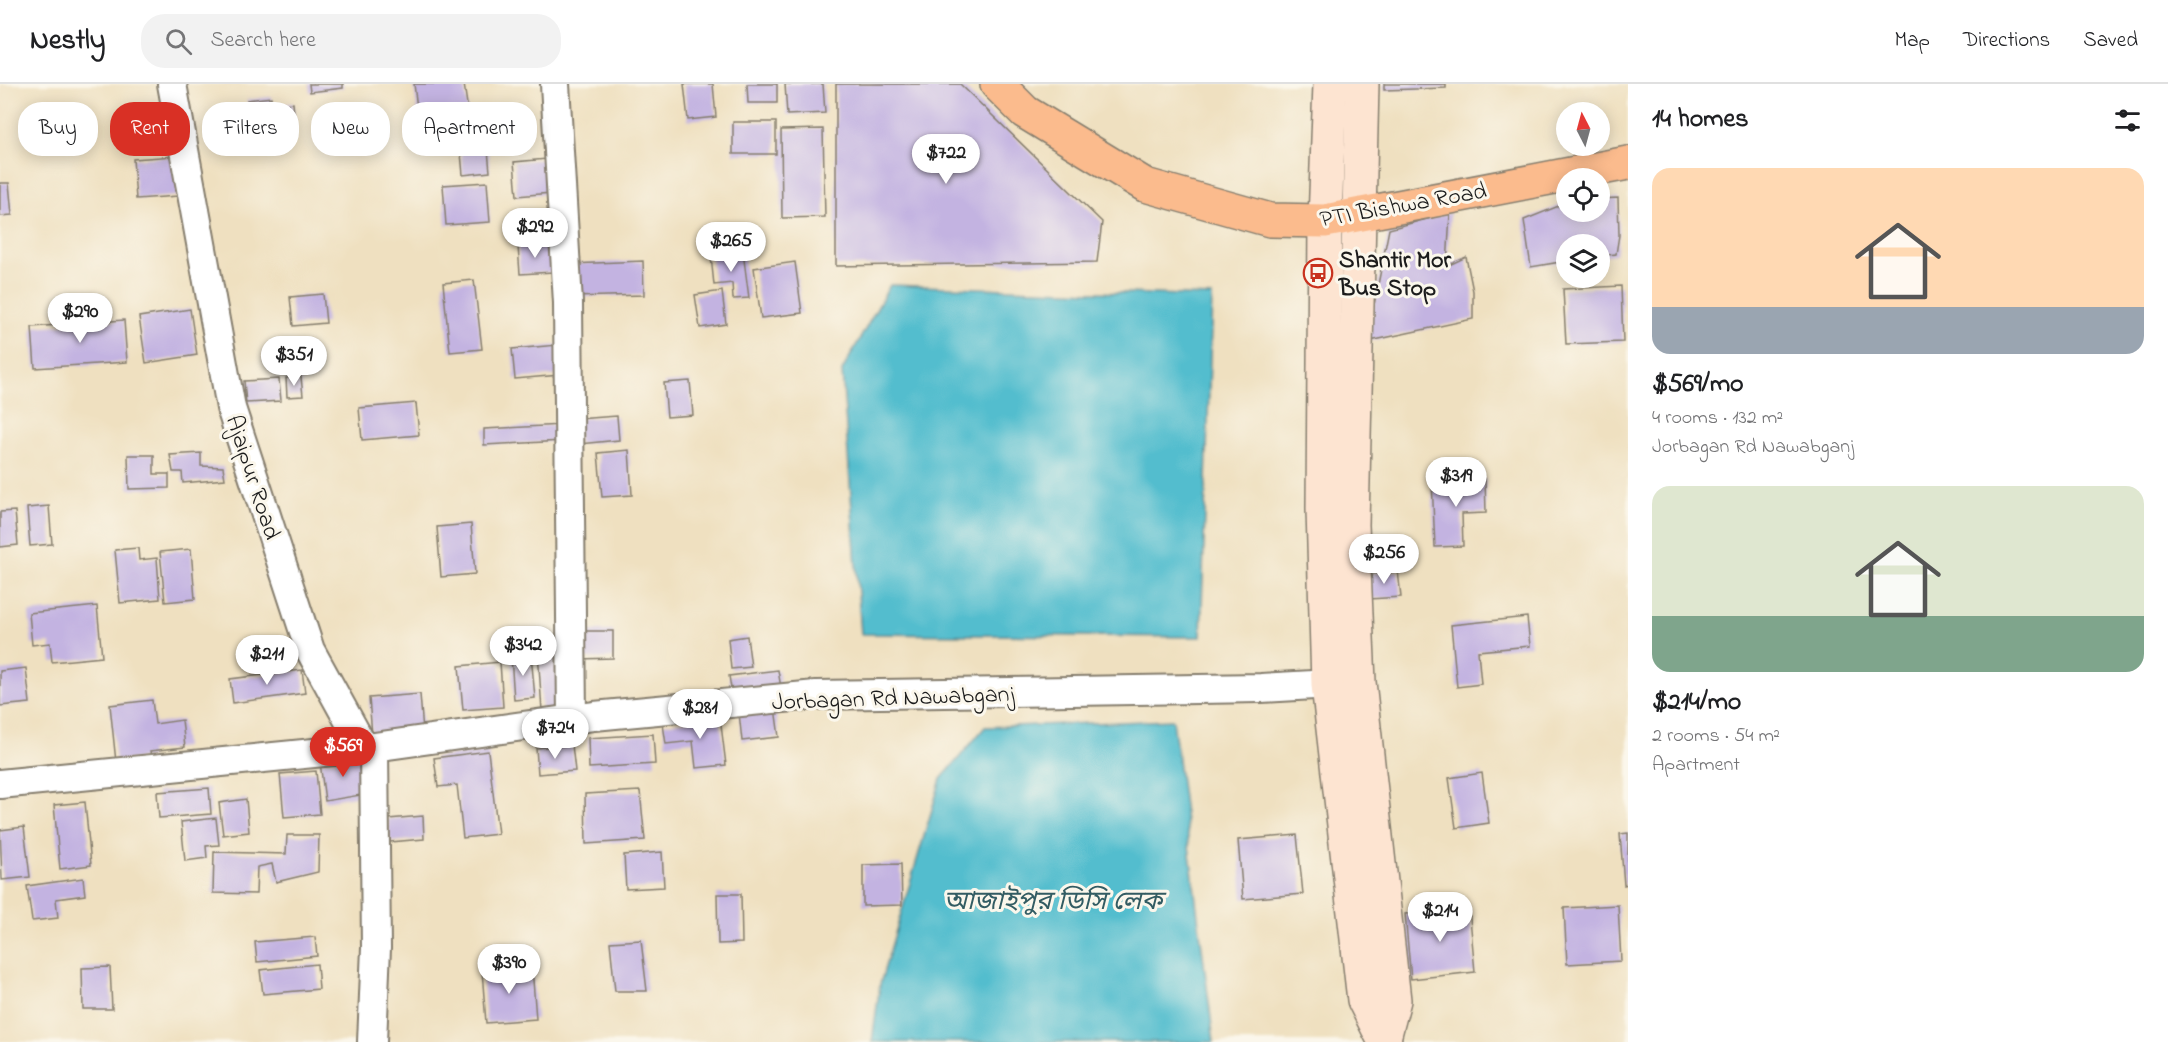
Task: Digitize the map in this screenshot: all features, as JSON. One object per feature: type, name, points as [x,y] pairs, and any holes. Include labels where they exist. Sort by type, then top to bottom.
[{"type":"highway","name":"PTI Bishwa Road","points":[[997,84],[1025,112],[1145,184],[1270,220],[1325,221],[1628,163]]},
{"type":"street","name":"Ajaipur Road","points":[[172,84],[231,408],[310,650],[369,748]]},
{"type":"street","points":[[555,84],[568,303],[572,719]]},
{"type":"street","points":[[1330,84],[1325,221],[1323,509],[1343,683],[1394,1000],[1385,1040]]},
{"type":"street","points":[[1343,683],[1352,525],[1362,84]]},
{"type":"street","name":"Jorbagan Rd Nawabganj","points":[[0,784],[369,748],[572,719],[816,695],[1006,693],[1343,683]]},
{"type":"street","points":[[369,748],[376,948],[372,1042]]},
{"type":"water","points":[[890,285],[1212,296],[1201,637],[861,634],[842,371]]},
{"type":"water","name":"আজাইপুর ডিসি লেক","points":[[1173,720],[1214,1042],[872,1042],[880,984],[941,779],[985,727]]},
{"type":"building","points":[[309,84],[343,84],[343,88],[310,92]]},
{"type":"building","points":[[414,84],[464,84],[467,102],[416,102]]},
{"type":"building","points":[[684,84],[713,84],[716,117],[688,120]]},
{"type":"building","points":[[747,84],[777,84],[777,103],[748,103]]},
{"type":"building","points":[[785,84],[823,84],[825,113],[787,115]]},
{"type":"building","points":[[836,84],[960,84],[1102,222],[1097,262],[836,266]]},
{"type":"building","points":[[1384,84],[1446,84],[1446,88],[1384,90]]},
{"type":"building","points":[[271,97],[272,102],[247,102],[247,100]]},
{"type":"building","points":[[733,122],[776,122],[776,154],[733,154]]},
{"type":"building","points":[[823,129],[825,217],[782,218],[781,130]]},
{"type":"building","points":[[175,156],[178,196],[136,199],[133,159]]},
{"type":"building","points":[[461,156],[489,156],[490,172],[463,175]]},
{"type":"building","points":[[547,159],[551,193],[517,196],[514,162]]},
{"type":"building","points":[[487,182],[490,222],[446,225],[443,185]]},
{"type":"building","points":[[0,183],[9,183],[12,215],[0,216]]},
{"type":"building","points":[[1610,198],[1618,198],[1619,235],[1616,254],[1610,255],[1610,234],[1556,234],[1556,263],[1531,267],[1524,220],[1556,207],[1556,222],[1610,222]]},
{"type":"building","points":[[1450,213],[1447,266],[1466,257],[1473,291],[1473,319],[1370,341],[1372,315],[1389,229]]},
{"type":"building","points":[[551,244],[553,272],[520,274],[518,246]]},
{"type":"building","points":[[743,252],[749,298],[733,299],[732,283],[714,285],[711,256]]},
{"type":"building","points":[[643,261],[644,295],[572,297],[571,264]]},
{"type":"building","points":[[795,262],[802,313],[761,318],[754,268]]},
{"type":"building","points":[[474,280],[482,349],[450,352],[443,283]]},
{"type":"building","points":[[1621,286],[1623,342],[1566,344],[1563,289]]},
{"type":"building","points":[[722,291],[726,324],[700,328],[695,295]]},
{"type":"building","points":[[323,294],[326,323],[293,326],[290,297]]},
{"type":"building","points":[[190,309],[197,355],[146,363],[139,317]]},
{"type":"building","points":[[124,320],[127,362],[35,368],[32,327]]},
{"type":"building","points":[[558,345],[560,375],[515,379],[512,349]]},
{"type":"building","points":[[301,377],[303,396],[287,397],[286,378]]},
{"type":"building","points":[[279,379],[281,401],[246,403],[244,381]]},
{"type":"building","points":[[690,381],[693,415],[667,417],[664,383]]},
{"type":"building","points":[[416,403],[419,435],[362,440],[359,408]]},
{"type":"building","points":[[617,416],[619,440],[579,444],[577,419]]},
{"type":"building","points":[[562,425],[563,441],[484,445],[484,429]]},
{"type":"building","points":[[629,450],[632,495],[602,497],[598,453]]},
{"type":"building","points":[[201,453],[201,466],[223,467],[225,479],[183,483],[182,472],[173,472],[170,455]]},
{"type":"building","points":[[128,455],[154,455],[154,474],[169,474],[169,488],[129,489]]},
{"type":"building","points":[[1485,479],[1486,513],[1462,514],[1463,546],[1435,547],[1432,481]]},
{"type":"building","points":[[49,506],[52,544],[30,546],[27,508]]},
{"type":"building","points":[[15,511],[18,545],[0,547],[0,512]]},
{"type":"building","points":[[471,524],[475,574],[441,577],[437,527]]},
{"type":"building","points":[[138,548],[139,560],[157,558],[160,599],[120,603],[115,550]]},
{"type":"building","points":[[191,549],[195,599],[165,602],[160,552]]},
{"type":"building","points":[[1398,571],[1401,597],[1369,599],[1366,574]]},
{"type":"building","points":[[97,606],[102,657],[52,662],[50,643],[32,645],[29,613]]},
{"type":"building","points":[[1527,617],[1530,646],[1478,651],[1481,684],[1457,687],[1451,625]]},
{"type":"building","points":[[578,631],[613,631],[613,658],[579,659]]},
{"type":"building","points":[[747,636],[751,667],[731,669],[728,639]]},
{"type":"building","points":[[561,649],[565,709],[542,711],[538,651]]},
{"type":"building","points":[[531,654],[535,698],[514,700],[511,656]]},
{"type":"building","points":[[500,662],[503,707],[463,710],[459,666]]},
{"type":"building","points":[[26,668],[30,703],[0,706],[0,671]]},
{"type":"building","points":[[302,670],[305,693],[233,703],[230,679]]},
{"type":"building","points":[[778,670],[781,688],[732,694],[729,676]]},
{"type":"building","points":[[420,694],[423,731],[372,735],[369,698]]},
{"type":"building","points":[[152,700],[155,724],[182,720],[185,747],[150,751],[151,757],[116,762],[110,705]]},
{"type":"building","points":[[775,708],[779,737],[742,741],[739,713]]},
{"type":"building","points":[[720,717],[726,765],[696,768],[693,741],[666,744],[663,724]]},
{"type":"building","points":[[653,734],[655,764],[589,768],[588,738]]},
{"type":"building","points":[[572,745],[575,771],[538,774],[536,748]]},
{"type":"building","points":[[488,751],[498,834],[463,838],[457,785],[438,787],[434,758]]},
{"type":"building","points":[[362,756],[367,794],[325,801],[320,762]]},
{"type":"building","points":[[316,771],[320,814],[284,817],[280,774]]},
{"type":"building","points":[[1482,773],[1489,823],[1456,828],[1449,778]]},
{"type":"building","points":[[209,788],[211,814],[159,818],[157,792]]},
{"type":"building","points":[[640,791],[645,840],[586,844],[585,794]]},
{"type":"building","points":[[246,799],[249,832],[223,835],[219,803]]},
{"type":"building","points":[[85,802],[91,865],[60,869],[54,805]]},
{"type":"building","points":[[423,816],[424,839],[390,842],[388,819]]},
{"type":"building","points":[[216,818],[219,845],[206,846],[207,858],[185,861],[181,822]]},
{"type":"building","points":[[24,827],[30,877],[2,880],[0,830]]},
{"type":"building","points":[[1628,833],[1628,884],[1624,885],[1620,834]]},
{"type":"building","points":[[287,835],[319,835],[318,872],[276,882],[272,864],[257,867],[256,894],[213,893],[214,852],[286,854]]},
{"type":"building","points":[[1297,835],[1303,894],[1243,899],[1238,840]]},
{"type":"building","points":[[662,852],[664,887],[626,889],[624,855]]},
{"type":"building","points":[[901,864],[902,905],[863,906],[863,865]]},
{"type":"building","points":[[83,878],[85,895],[56,899],[58,918],[32,921],[27,886]]},
{"type":"building","points":[[717,894],[741,894],[742,943],[718,944]]},
{"type":"building","points":[[1618,905],[1621,961],[1567,964],[1564,908]]},
{"type":"building","points":[[1469,907],[1475,972],[1411,979],[1405,914]]},
{"type":"building","points":[[315,937],[317,956],[257,962],[255,942]]},
{"type":"building","points":[[641,940],[647,991],[615,991],[610,942]]},
{"type":"building","points":[[317,964],[319,989],[263,994],[260,970]]},
{"type":"building","points":[[110,967],[112,1009],[83,1009],[82,968]]},
{"type":"building","points":[[532,967],[536,1019],[486,1023],[482,971]]},
{"type":"place","name":"Shantir Mor Bus Stop","points":[[1318,273]]}]
